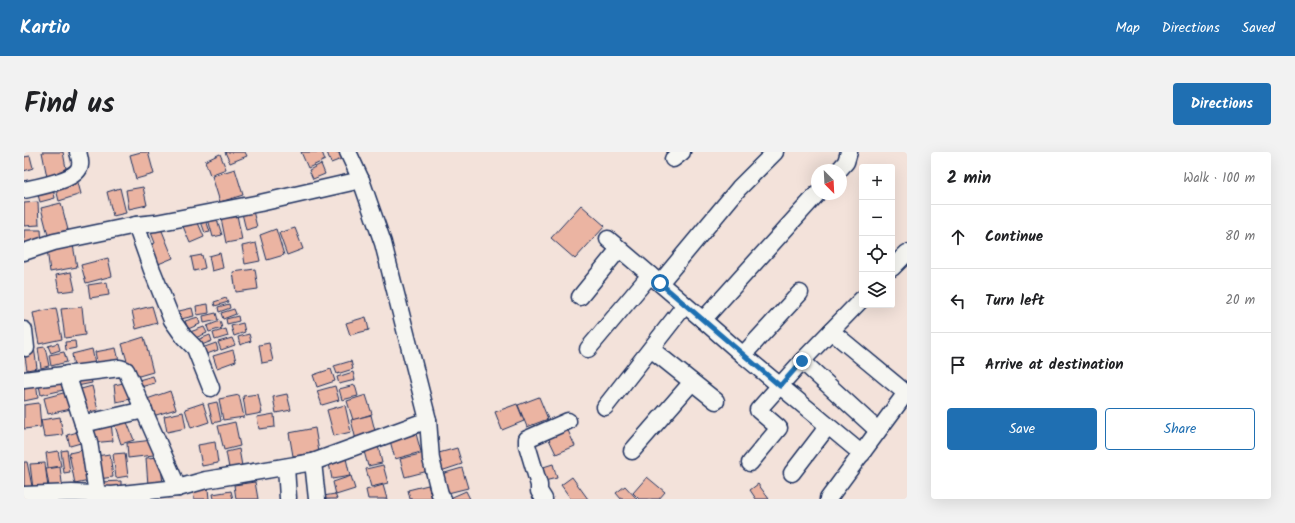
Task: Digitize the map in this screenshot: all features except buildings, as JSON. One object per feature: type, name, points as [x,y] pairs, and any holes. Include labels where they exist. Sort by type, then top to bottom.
[{"type":"street","points":[[24,190],[66,179],[77,173],[80,166],[78,152]]},
{"type":"street","points":[[348,152],[361,180],[384,243],[414,369],[428,420],[431,459],[440,494],[443,499]]},
{"type":"street","points":[[588,349],[739,188],[775,152]]},
{"type":"street","points":[[844,164],[849,152]]},
{"type":"street","points":[[24,252],[54,242],[136,225],[156,223],[253,204],[361,180]]},
{"type":"street","points":[[703,320],[812,200]]},
{"type":"street","points":[[136,225],[172,320],[184,337],[195,348],[211,388]]},
{"type":"street","points":[[580,297],[613,244],[862,454]]},
{"type":"street","points":[[895,265],[907,253]]},
{"type":"street","points":[[743,355],[800,293]]},
{"type":"street","points":[[750,463],[779,428],[758,410],[802,361],[859,302]]},
{"type":"street","points":[[605,407],[685,305]]},
{"type":"street","points":[[24,330],[26,348]]},
{"type":"street","points":[[828,499],[907,394],[831,331]]},
{"type":"street","points":[[651,349],[716,401]]},
{"type":"street","points":[[802,361],[874,427]]},
{"type":"street","points":[[24,380],[120,368],[126,370],[178,488]]},
{"type":"street","points":[[67,374],[89,442],[97,494]]},
{"type":"street","points":[[632,451],[692,382]]},
{"type":"street","points":[[83,424],[144,410]]},
{"type":"street","points":[[24,495],[147,493],[178,488],[206,480],[313,462],[428,420]]},
{"type":"street","points":[[544,499],[539,491],[539,485],[527,445],[527,439],[568,420]]},
{"type":"street","points":[[792,473],[828,426]]},
{"type":"street","points":[[313,462],[317,499]]},
{"type":"street","points":[[286,467],[288,498]]},
{"type":"route","points":[[660,283],[780,386],[802,361]]}]
